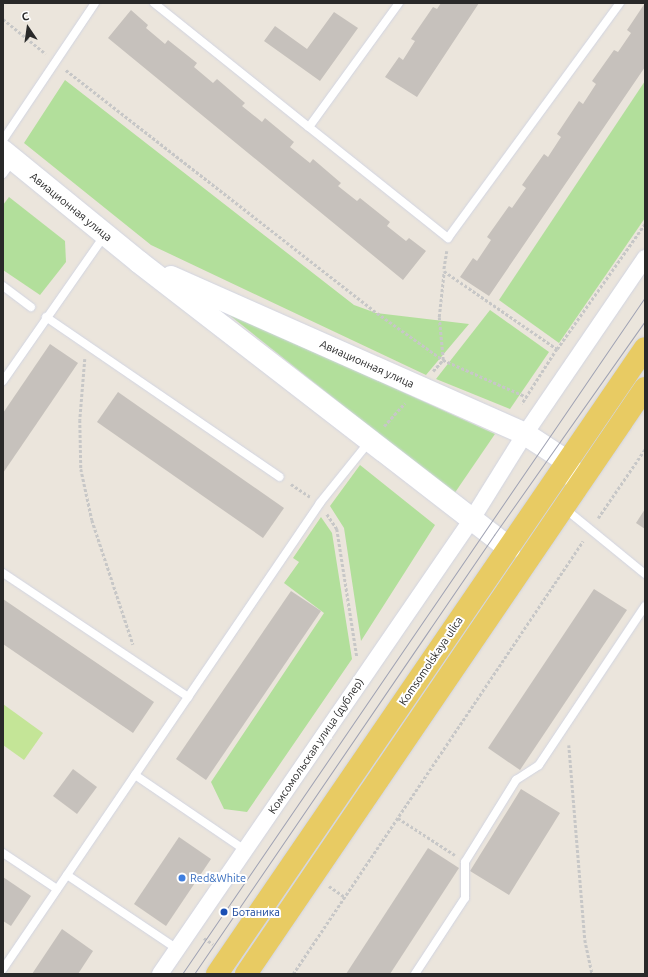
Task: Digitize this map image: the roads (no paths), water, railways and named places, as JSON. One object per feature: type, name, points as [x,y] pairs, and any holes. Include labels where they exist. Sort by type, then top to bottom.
[{"type":"main road","name":"Авиационная улица","points":[[7,161],[105,235],[509,548]]},
{"type":"main road","name":"Авиационная улица","points":[[139,262],[516,430],[568,462]]},
{"type":"main road","name":"Komsomolskaya ulica","points":[[219,973],[645,348]]},
{"type":"main road","points":[[246,974],[645,388]]},
{"type":"main road","points":[[568,462],[578,486]]},
{"type":"street","name":"Комсомольская улица (дублер)","points":[[160,974],[472,519],[516,430],[645,258]]},
{"type":"lane","points":[[3,140],[95,3]]},
{"type":"lane","points":[[154,3],[448,238],[620,3]]},
{"type":"lane","points":[[309,127],[399,3]]},
{"type":"lane","points":[[3,382],[46,317],[105,235]]},
{"type":"lane","points":[[3,286],[31,307]]},
{"type":"lane","points":[[46,317],[280,477]]},
{"type":"lane","points":[[3,969],[320,503],[370,441]]},
{"type":"lane","points":[[564,508],[645,574]]},
{"type":"lane","points":[[3,573],[188,697]]},
{"type":"lane","points":[[415,974],[465,898],[465,862],[516,780],[539,765],[645,606]]},
{"type":"lane","points":[[134,775],[245,850]]},
{"type":"lane","points":[[3,853],[57,889]]},
{"type":"lane","points":[[67,874],[177,949]]},
{"type":"tram line","points":[[182,974],[645,297]]},
{"type":"tram line","points":[[194,974],[494,535],[645,321]]},
{"type":"place","name":"Red&White","points":[[182,878]]},
{"type":"place","name":"Ботаника","points":[[224,912]]}]
